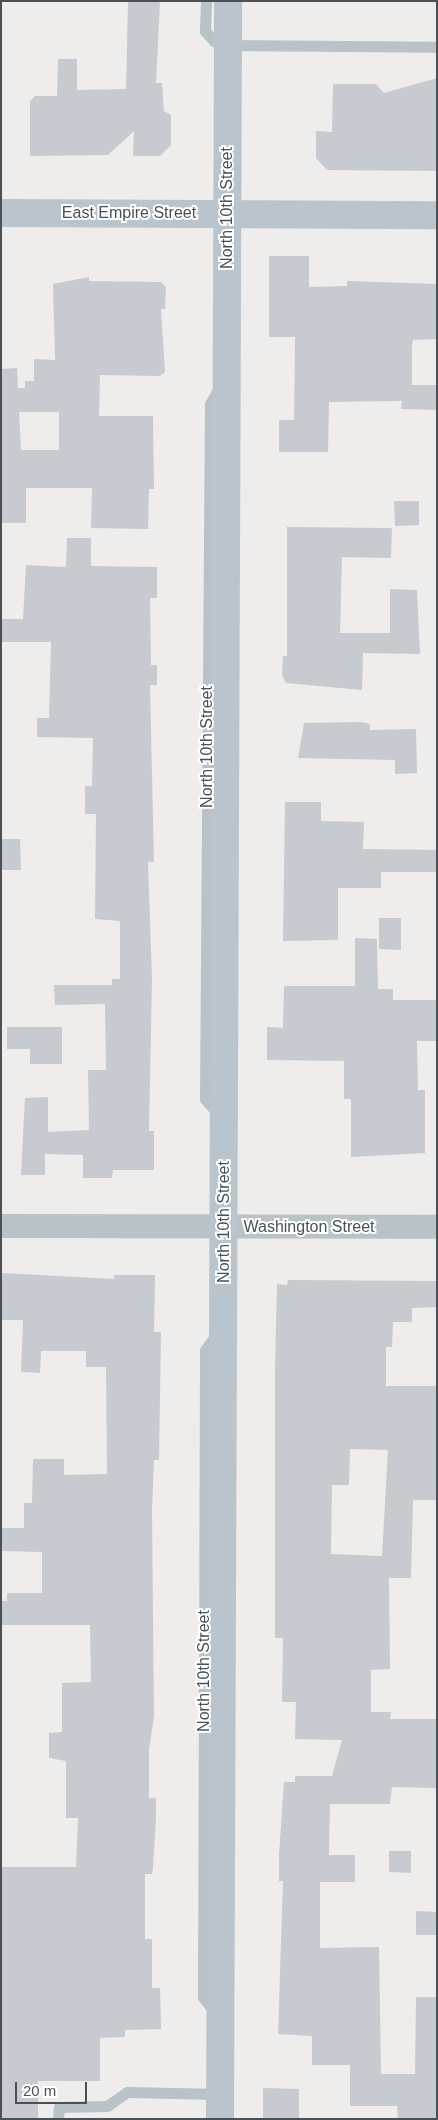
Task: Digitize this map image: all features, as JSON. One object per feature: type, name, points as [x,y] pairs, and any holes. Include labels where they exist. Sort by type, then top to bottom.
[{"type":"main road","name":"North 10th Street","points":[[220,2106],[225,1322],[223,1227],[229,370],[227,214],[228,1]]},
{"type":"main road","name":"East Empire Street","points":[[1,213],[437,215]]},
{"type":"street","name":"Washington Street","points":[[1,1226],[437,1227]]},
{"type":"lane","points":[[206,1],[205,31],[214,41],[228,45],[437,46]]},
{"type":"lane","points":[[58,2119],[59,2106],[107,2106],[127,2092],[220,2106]]},
{"type":"building","points":[[128,1],[160,1],[156,83],[162,83],[164,111],[171,115],[171,145],[160,156],[133,156],[134,131],[108,155],[30,156],[30,101],[35,96],[57,96],[58,59],[77,59],[77,90],[126,89]]},
{"type":"building","points":[[437,78],[437,171],[327,170],[316,158],[316,131],[332,132],[333,84],[376,84],[384,93]]},
{"type":"building","points":[[269,256],[309,256],[309,287],[347,286],[347,281],[437,284],[437,339],[413,340],[412,385],[437,385],[437,410],[401,409],[402,401],[329,402],[328,452],[279,452],[279,420],[294,420],[295,337],[269,337]]},
{"type":"building","points":[[89,277],[89,281],[161,282],[166,287],[165,309],[161,309],[165,372],[160,376],[100,375],[99,416],[153,416],[154,489],[149,489],[148,529],[91,528],[92,488],[26,488],[26,523],[1,523],[1,369],[17,368],[18,388],[25,388],[25,381],[34,381],[34,359],[55,360],[53,284]],"holes":[[[19,412],[59,412],[59,450],[21,450]]]},
{"type":"building","points":[[394,501],[419,501],[419,525],[395,526]]},
{"type":"building","points":[[287,527],[392,528],[391,558],[342,557],[340,633],[390,633],[390,589],[417,590],[420,654],[363,653],[362,690],[286,683],[282,675],[283,656],[287,656]]},
{"type":"building","points":[[67,538],[91,538],[91,566],[157,567],[157,598],[150,598],[151,665],[157,665],[157,685],[150,685],[154,862],[148,862],[152,979],[149,1131],[154,1131],[154,1170],[113,1170],[112,1178],[83,1178],[83,1155],[45,1154],[45,1175],[21,1175],[25,1098],[48,1097],[48,1132],[89,1130],[88,1070],[106,1070],[105,1004],[55,1005],[54,985],[112,985],[112,979],[120,979],[120,921],[95,919],[96,814],[85,814],[85,786],[92,786],[93,738],[37,737],[37,718],[49,718],[51,642],[1,642],[1,619],[23,619],[26,565],[66,567]]},
{"type":"building","points":[[361,722],[370,724],[370,730],[416,729],[417,773],[395,774],[395,760],[298,758],[304,723]]},
{"type":"building","points":[[285,802],[321,802],[321,821],[364,822],[363,849],[437,850],[437,872],[381,872],[381,888],[338,888],[338,940],[283,941]]},
{"type":"building","points":[[1,839],[20,839],[21,870],[1,870]]},
{"type":"building","points":[[379,918],[401,918],[401,950],[379,949]]},
{"type":"building","points":[[355,938],[377,939],[378,989],[393,989],[393,1000],[437,1000],[437,1041],[417,1041],[418,1090],[425,1090],[425,1153],[351,1157],[351,1099],[344,1099],[344,1061],[267,1060],[267,1027],[283,1028],[284,986],[355,986]]},
{"type":"building","points":[[7,1027],[62,1027],[62,1064],[30,1064],[30,1049],[7,1049]]},
{"type":"building","points":[[1,1273],[114,1279],[114,1275],[155,1275],[154,1332],[161,1332],[159,1460],[154,1460],[152,1510],[154,1716],[149,1750],[149,1798],[156,1798],[156,1818],[152,1874],[145,1874],[145,1939],[152,1939],[152,1988],[160,1988],[161,2029],[125,2030],[125,2037],[100,2038],[100,2081],[38,2081],[38,2119],[1,2119],[1,1867],[76,1867],[78,1818],[66,1818],[66,1761],[49,1758],[49,1733],[62,1732],[62,1683],[91,1682],[90,1625],[1,1625],[1,1601],[7,1601],[7,1593],[42,1593],[42,1552],[1,1551],[1,1528],[24,1528],[24,1503],[32,1503],[33,1459],[64,1459],[64,1475],[107,1474],[106,1367],[86,1367],[86,1351],[41,1351],[40,1373],[21,1372],[23,1320],[1,1320]]},
{"type":"building","points":[[288,1280],[437,1281],[437,1307],[412,1308],[412,1322],[393,1322],[392,1347],[386,1347],[386,1386],[437,1386],[437,1500],[413,1500],[411,1578],[389,1578],[390,1669],[371,1670],[371,1712],[391,1712],[390,1719],[437,1719],[437,1788],[392,1787],[390,1804],[330,1804],[329,1855],[355,1855],[355,1882],[320,1882],[320,1948],[379,1947],[381,2074],[415,2074],[416,1997],[437,1997],[437,2119],[398,2119],[397,2106],[350,2106],[350,2065],[312,2065],[312,2036],[278,2034],[283,1881],[279,1881],[279,1855],[284,1782],[295,1782],[295,1776],[332,1776],[342,1740],[295,1739],[296,1702],[282,1702],[283,1638],[275,1638],[275,1369],[277,1284],[287,1285]],"holes":[[[350,1449],[388,1450],[382,1556],[331,1554],[332,1485],[349,1485]]]},
{"type":"building","points":[[389,1851],[411,1851],[411,1873],[389,1872]]},
{"type":"building","points":[[416,1911],[437,1912],[437,1935],[416,1935]]},
{"type":"building","points":[[263,2088],[299,2089],[299,2119],[263,2119]]}]
